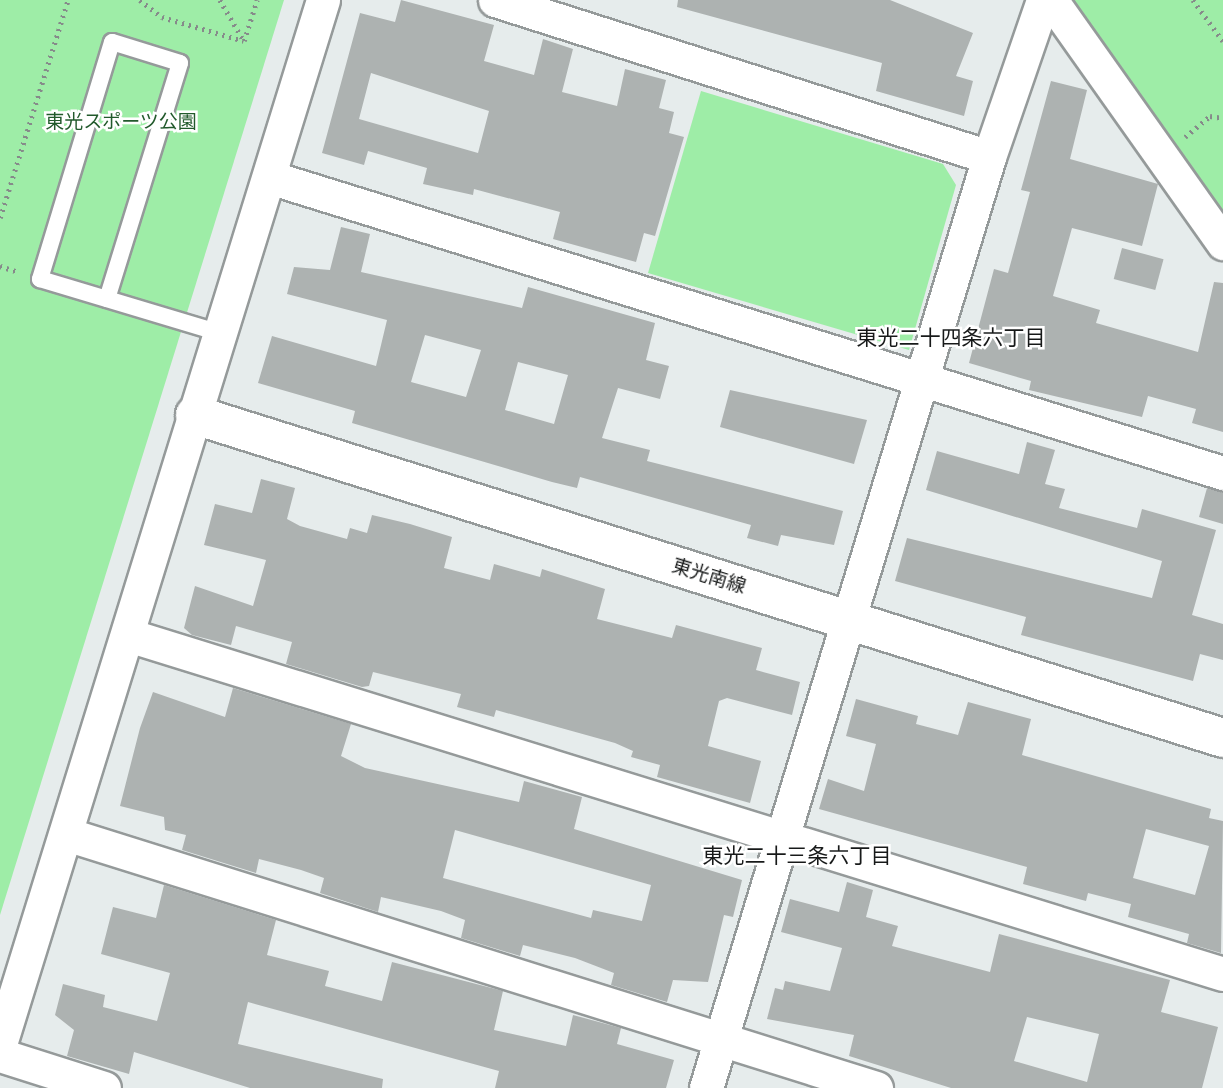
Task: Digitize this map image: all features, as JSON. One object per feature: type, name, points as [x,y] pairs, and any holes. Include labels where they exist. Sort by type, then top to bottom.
[{"type":"street","points":[[0,1044],[323,0]]},
{"type":"street","points":[[495,0],[989,157]]},
{"type":"street","points":[[706,1088],[780,840],[925,376],[989,157],[1043,0]]},
{"type":"street","points":[[1051,0],[1223,243]]},
{"type":"street","points":[[269,177],[925,376],[1223,473]]},
{"type":"street","name":"東光南線","points":[[195,415],[1223,738]]},
{"type":"street","points":[[128,635],[780,840],[1223,974]]},
{"type":"street","points":[[65,834],[876,1088]]},
{"type":"street","points":[[0,1055],[104,1088]]},
{"type":"lane","points":[[107,299],[180,63],[112,42],[40,279],[220,334]]},
{"type":"path","points":[[0,218],[68,0]]},
{"type":"path","points":[[141,0],[171,20],[244,41]]},
{"type":"path","points":[[220,0],[244,41]]},
{"type":"path","points":[[244,41],[257,0]]},
{"type":"path","points":[[1193,0],[1223,41]]},
{"type":"path","points":[[1163,155],[1210,116],[1223,118]]},
{"type":"green space","name":"東光スポーツ公園","points":[[0,0],[284,0],[0,915]]},
{"type":"green space","points":[[1052,0],[1223,0],[1223,230]]},
{"type":"green space","points":[[701,91],[943,164],[956,185],[909,350],[648,273]]},
{"type":"building","points":[[401,0],[494,25],[484,61],[534,75],[543,39],[573,49],[562,92],[617,106],[625,69],[666,80],[659,108],[674,112],[669,133],[684,137],[655,236],[644,233],[636,262],[553,239],[560,212],[474,189],[473,195],[423,184],[427,168],[368,151],[364,165],[322,153],[360,13],[395,22]],"holes":[[[371,73],[489,111],[478,153],[359,119]]]},
{"type":"building","points":[[678,0],[890,0],[973,33],[956,76],[973,81],[964,116],[876,91],[882,63],[677,7]]},
{"type":"building","points":[[1051,81],[1087,90],[1070,159],[1158,184],[1142,246],[1072,228],[1053,296],[1100,310],[1096,323],[1198,352],[1214,282],[1223,283],[1223,432],[1192,423],[1196,409],[1148,396],[1142,417],[1029,390],[1031,381],[969,363],[994,269],[1008,273],[1030,192],[1021,190]]},
{"type":"building","points":[[341,227],[370,234],[361,272],[522,308],[528,287],[655,323],[646,360],[669,366],[660,399],[618,388],[602,438],[650,450],[647,461],[843,511],[834,545],[781,535],[778,546],[747,538],[751,525],[580,477],[577,488],[552,482],[352,423],[355,411],[258,383],[272,336],[376,366],[387,320],[287,294],[294,267],[330,270]],"holes":[[[425,335],[481,350],[466,397],[411,382]],[[518,362],[568,375],[554,424],[505,410]]]},
{"type":"building","points":[[1122,248],[1164,259],[1155,290],[1114,279]]},
{"type":"building","points":[[730,390],[867,420],[854,464],[720,427]]},
{"type":"building","points":[[1027,442],[1055,450],[1045,484],[1065,489],[1059,508],[1137,528],[1142,509],[1216,530],[1192,615],[1223,624],[1223,660],[1200,654],[1193,681],[1021,635],[1026,617],[895,581],[907,538],[1152,598],[1162,561],[926,490],[937,451],[1019,474]]},
{"type":"building","points":[[261,479],[295,488],[287,519],[300,526],[347,539],[350,528],[367,533],[372,515],[410,524],[452,537],[444,568],[490,580],[494,564],[540,577],[542,569],[605,589],[597,619],[672,638],[676,625],[762,648],[756,670],[800,682],[792,715],[727,698],[719,701],[708,746],[761,761],[750,803],[657,777],[660,765],[631,757],[633,751],[615,743],[496,710],[494,717],[457,707],[461,694],[373,672],[369,686],[362,687],[286,664],[292,642],[236,626],[231,645],[192,635],[184,628],[195,586],[253,606],[266,560],[204,545],[215,504],[252,513]]},
{"type":"building","points":[[1207,488],[1223,492],[1223,524],[1199,517]]},
{"type":"building","points":[[233,688],[351,724],[341,756],[365,768],[519,802],[524,781],[582,797],[574,829],[742,880],[733,917],[724,915],[708,982],[673,980],[667,1002],[611,985],[614,973],[575,958],[523,945],[520,956],[461,938],[465,920],[441,911],[381,897],[378,912],[320,893],[324,878],[301,870],[259,859],[256,873],[182,850],[186,835],[165,830],[164,817],[120,806],[140,728],[153,692],[225,717]],"holes":[[[455,830],[651,885],[642,921],[593,910],[591,918],[443,878]]]},
{"type":"building","points":[[856,699],[918,716],[916,724],[958,735],[968,702],[1031,719],[1022,755],[1211,809],[1209,818],[1223,821],[1221,953],[1187,943],[1189,934],[1128,917],[1131,904],[1088,893],[1086,901],[1023,884],[1027,867],[819,809],[828,779],[864,791],[876,744],[846,736]],"holes":[[[1146,829],[1209,846],[1195,895],[1133,878]]]},
{"type":"building","points":[[847,882],[873,890],[866,917],[898,926],[892,946],[990,972],[999,934],[1170,980],[1161,1012],[1218,1027],[1202,1088],[951,1088],[849,1056],[854,1035],[767,1019],[775,988],[783,990],[785,981],[830,991],[842,948],[781,932],[790,899],[839,912]],"holes":[[[1027,1017],[1099,1034],[1087,1082],[1014,1061]]]},
{"type":"building","points":[[164,885],[276,920],[267,955],[329,971],[325,986],[382,1001],[392,962],[503,991],[494,1030],[566,1046],[573,1015],[621,1028],[617,1044],[674,1060],[666,1088],[495,1088],[499,1071],[248,1002],[238,1044],[383,1079],[382,1088],[250,1088],[134,1052],[129,1074],[67,1056],[74,1030],[55,1015],[63,984],[105,995],[103,1007],[157,1021],[170,973],[101,954],[113,907],[156,918]]},
{"type":"district","name":"東光二十四条六丁目","points":[[951,338]]},
{"type":"district","name":"東光二十三条六丁目","points":[[797,856]]}]
